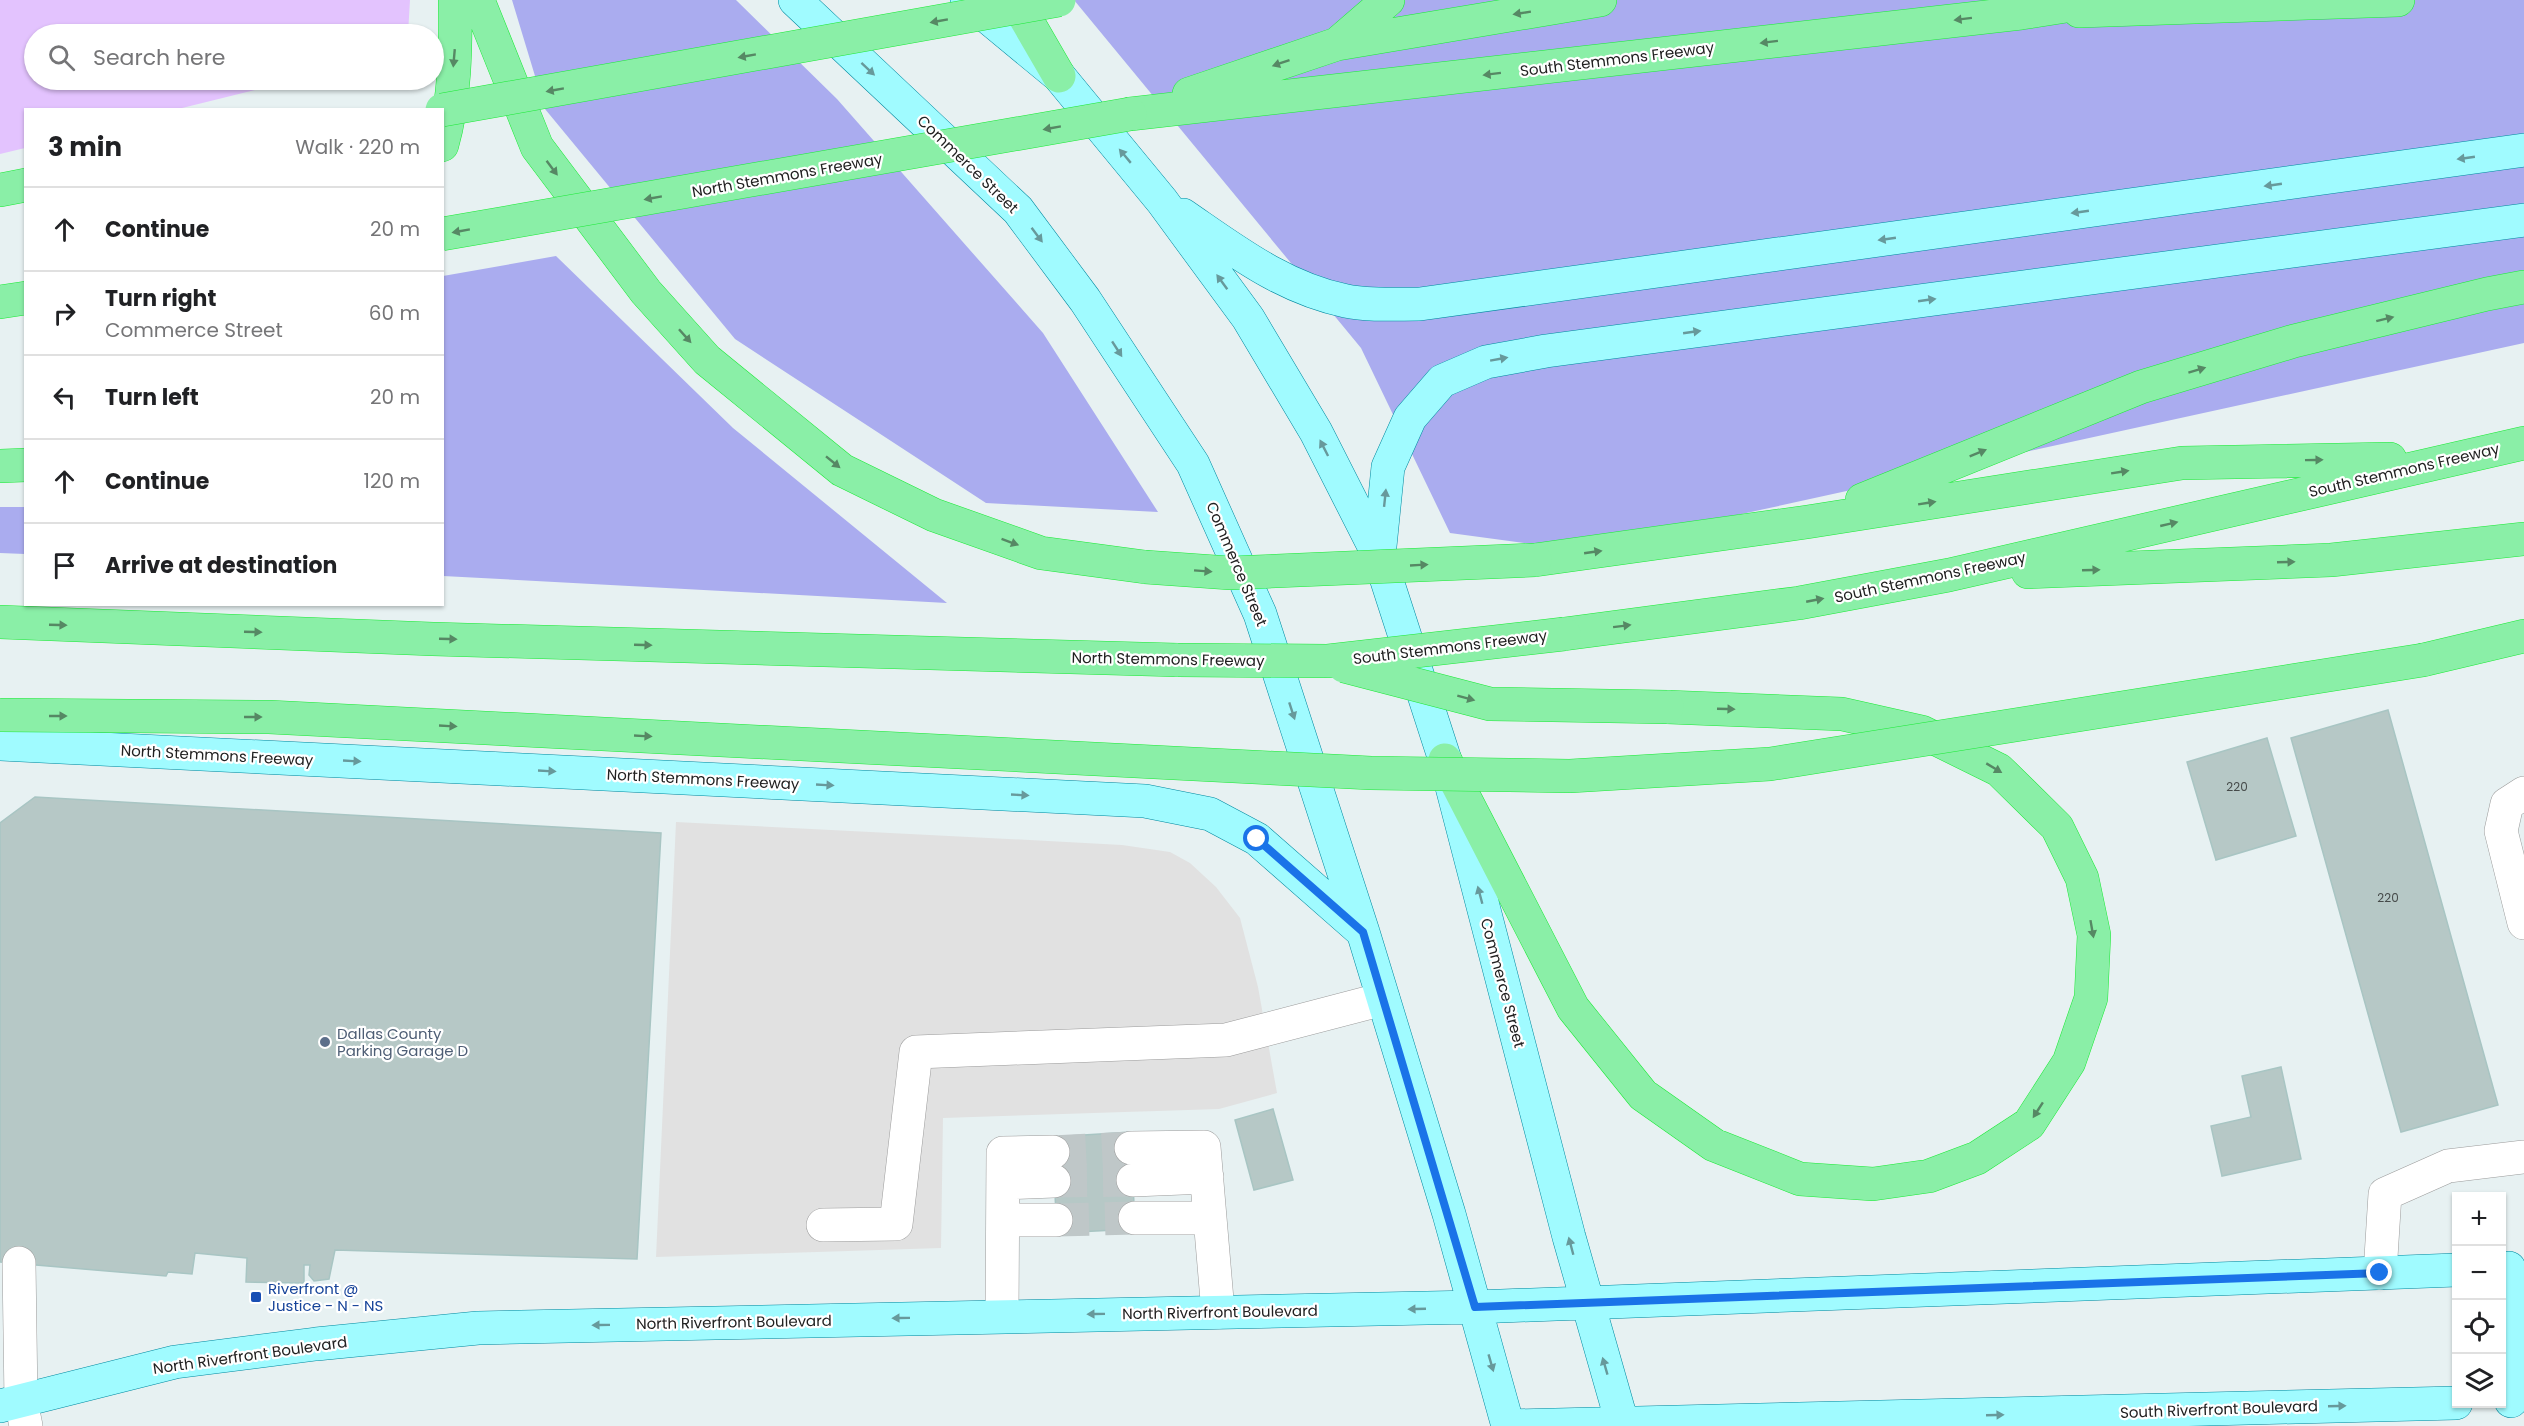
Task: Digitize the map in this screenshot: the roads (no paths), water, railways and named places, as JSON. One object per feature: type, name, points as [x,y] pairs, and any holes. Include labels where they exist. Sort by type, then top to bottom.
[{"type":"highway","points":[[444,138],[448,123],[456,38],[455,0]]},
{"type":"highway","points":[[478,0],[537,147],[646,292],[707,360],[842,470],[934,515],[1041,553],[1145,567],[1230,573],[1535,560],[1807,522],[2182,463],[2456,458]]},
{"type":"highway","points":[[1015,0],[1059,76]]},
{"type":"highway","points":[[444,110],[1059,0]]},
{"type":"highway","points":[[1337,44],[1388,0]]},
{"type":"highway","points":[[1130,114],[1337,44],[1600,0]]},
{"type":"highway","name":"South Stemmons Freeway","points":[[1130,114],[2021,13],[2104,0]]},
{"type":"highway","points":[[2021,13],[2397,0]]},
{"type":"highway","name":"North Stemmons Freeway","points":[[444,234],[1130,114]]},
{"type":"highway","points":[[0,190],[24,185]]},
{"type":"highway","points":[[1807,522],[2141,387],[2294,341],[2524,287]]},
{"type":"highway","points":[[0,302],[24,298]]},
{"type":"highway","name":"South Stemmons Freeway","points":[[1328,661],[1564,634],[1799,603],[1949,575],[2524,443]]},
{"type":"highway","points":[[0,466],[24,465]]},
{"type":"highway","points":[[1949,575],[2331,560],[2517,540]]},
{"type":"highway","name":"North Stemmons Freeway","points":[[0,622],[433,639],[1178,660],[1328,661]]},
{"type":"highway","points":[[0,716],[269,717],[1371,773],[1570,776],[1770,764],[2423,660],[2524,636]]},
{"type":"highway","points":[[2423,660],[2524,657]]},
{"type":"highway","points":[[1328,661],[1490,705],[1667,707],[1842,714],[1922,732],[1999,770],[2057,827],[2082,878],[2094,935],[2091,998],[2069,1062],[2029,1124],[1977,1158],[1929,1176],[1873,1184],[1800,1179],[1714,1145],[1643,1095],[1573,1008],[1445,760]]},
{"type":"main road","name":"Commerce Street","points":[[795,0],[1018,210],[1085,300],[1193,464],[1260,614],[1363,932],[1475,1307],[1508,1426]]},
{"type":"main road","name":"Commerce Street","points":[[967,0],[1059,76],[1162,201],[1248,318],[1316,432],[1379,556],[1445,760],[1587,1302],[1622,1424]]},
{"type":"main road","points":[[1162,201],[1260,268],[1307,291],[1348,302],[1420,304],[2524,150]]},
{"type":"main road","points":[[1379,556],[1388,466],[1410,418],[1442,381],[1486,362],[1558,350],[2524,220]]},
{"type":"main road","name":"North Stemmons Freeway","points":[[0,744],[1145,801],[1210,814],[1257,839],[1363,932]]},
{"type":"main road","points":[[2512,1268],[2512,1401]]},
{"type":"main road","points":[[1587,1302],[2452,1270]]},
{"type":"main road","name":"North Riverfront Boulevard","points":[[16,1411],[176,1362],[316,1344],[477,1328],[1475,1307],[1587,1302]]},
{"type":"main road","name":"South Riverfront Boulevard","points":[[1508,1426],[1846,1422],[2452,1403]]},
{"type":"lane","points":[[2524,793],[2508,804],[2501,831],[2524,923]]},
{"type":"lane","points":[[823,1225],[896,1224],[915,1052],[1226,1040],[1383,999]]},
{"type":"lane","points":[[1132,1164],[1204,1147],[1218,1312]]},
{"type":"lane","points":[[1002,1316],[1003,1153],[1053,1166]]},
{"type":"lane","points":[[2380,1273],[2385,1194],[2448,1166],[2524,1157]]},
{"type":"lane","points":[[1135,1218],[1210,1218]]},
{"type":"lane","points":[[1003,1220],[1056,1220]]},
{"type":"lane","points":[[16,1411],[19,1263]]},
{"type":"tunnel","points":[[1053,1152],[1131,1148]]},
{"type":"tunnel","points":[[1054,1181],[1133,1180]]},
{"type":"tunnel","points":[[1056,1220],[1135,1218]]},
{"type":"place","name":"Dallas County Parking Garage D","points":[[325,1042]]},
{"type":"place","name":"Riverfront @ Justice - N - NS","points":[[256,1297]]}]
